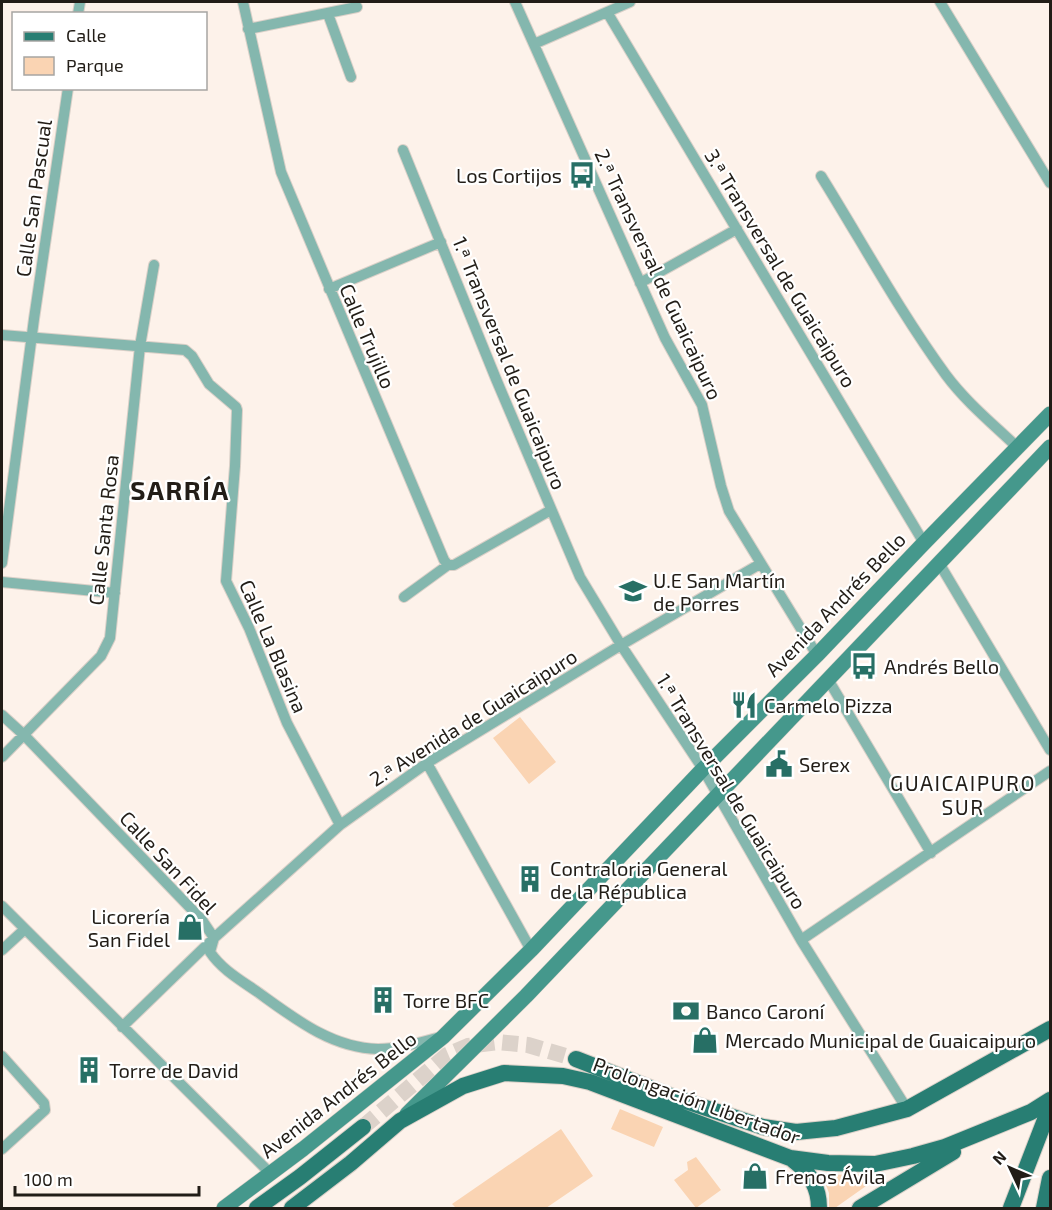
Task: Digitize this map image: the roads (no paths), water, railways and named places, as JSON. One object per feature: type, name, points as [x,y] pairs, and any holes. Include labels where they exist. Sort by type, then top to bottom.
[{"type":"main road","name":"Prolongación Libertador","points":[[576,1059],[673,1098],[763,1127],[795,1132],[836,1128],[907,1109],[1050,1029]]},
{"type":"main road","name":"Prolongación Libertador","points":[[400,1121],[463,1086],[504,1072],[563,1076],[590,1082],[790,1158],[828,1163],[874,1164],[945,1147],[1031,1112],[1050,1100]]},
{"type":"main road","points":[[1011,1209],[1050,1107]]},
{"type":"main road","points":[[860,1209],[940,1159],[1031,1112]]},
{"type":"main road","points":[[297,1208],[400,1121]]},
{"type":"main road","points":[[257,1209],[363,1127]]},
{"type":"main road","points":[[790,1158],[810,1174],[818,1196],[819,1209]]},
{"type":"main road","points":[[1044,1209],[1050,1178]]},
{"type":"street","name":"Calle Trujillo","points":[[243,2],[281,172],[448,565]]},
{"type":"street","name":"2.ª Transversal de Guaicaipuro","points":[[515,2],[640,283],[669,345],[702,405],[729,511],[817,655]]},
{"type":"street","points":[[534,44],[630,2]]},
{"type":"street","points":[[940,2],[1050,183]]},
{"type":"street","points":[[248,29],[357,7]]},
{"type":"street","name":"3.ª Transversal de Guaicaipuro","points":[[607,12],[924,543]]},
{"type":"street","points":[[327,14],[351,77]]},
{"type":"street","name":"Calle San Pascual","points":[[2,563],[68,90]]},
{"type":"street","name":"1.ª Transversal de Guaicaipuro","points":[[403,150],[580,577],[621,645],[703,769],[801,940],[907,1109]]},
{"type":"street","points":[[821,176],[916,331],[947,376],[964,396],[1017,447]]},
{"type":"street","points":[[640,283],[737,229]]},
{"type":"street","points":[[329,289],[441,242]]},
{"type":"street","name":"Calle Santa Rosa","points":[[2,757],[101,656],[110,638],[141,346],[154,265]]},
{"type":"street","name":"Calle La Blasina","points":[[2,335],[181,349],[189,352],[209,384],[233,404],[237,410],[236,466],[226,581],[249,628],[287,723],[340,825]]},
{"type":"street","name":"Avenida Andrés Bello","points":[[224,1209],[443,1037],[531,950],[703,769],[817,655],[1050,414]]},
{"type":"street","points":[[400,1121],[526,996],[1050,447]]},
{"type":"street","points":[[404,597],[448,565],[454,565],[551,510]]},
{"type":"street","points":[[939,563],[1050,750]]},
{"type":"street","name":"2.ª Avenida de Guaicaipuro","points":[[122,1027],[214,938],[340,825],[427,763],[760,564]]},
{"type":"street","points":[[2,582],[115,593]]},
{"type":"street","points":[[829,681],[931,853]]},
{"type":"street","name":"Calle San Fidel","points":[[2,716],[24,735],[202,920],[214,938],[210,952],[217,962],[294,1019],[317,1032],[359,1046],[378,1049],[404,1047],[443,1037]]},
{"type":"street","points":[[427,763],[531,950]]},
{"type":"street","points":[[801,940],[1050,771]]},
{"type":"street","points":[[2,906],[271,1174]]},
{"type":"street","points":[[2,950],[25,929]]},
{"type":"street","points":[[2,1056],[44,1103],[45,1110],[2,1149]]},
{"type":"tunnel","points":[[363,1127],[447,1055],[468,1046],[498,1042],[528,1045],[576,1059]]},
{"type":"place","name":"Los Cortijos","points":[[582,175]]},
{"type":"place","name":"U.E San Martín de Porres","points":[[633,591]]},
{"type":"place","name":"Andrés Bello","points":[[864,666]]},
{"type":"place","name":"Carmelo Pizza","points":[[744,705]]},
{"type":"place","name":"Serex","points":[[779,764]]},
{"type":"place","name":"Contraloria General de la Républica","points":[[530,879]]},
{"type":"place","name":"Licorería San Fidel","points":[[190,927]]},
{"type":"place","name":"Torre BFC","points":[[383,1000]]},
{"type":"place","name":"Banco Caroní","points":[[686,1011]]},
{"type":"place","name":"Mercado Municipal de Guaicaipuro","points":[[705,1040]]},
{"type":"place","name":"Torre de David","points":[[89,1070]]},
{"type":"place","name":"Frenos Ávila","points":[[755,1176]]},
{"type":"district","name":"SARRÍA","points":[[180,489]]},
{"type":"district","name":"GUAICAIPURO SUR","points":[[963,794]]}]
